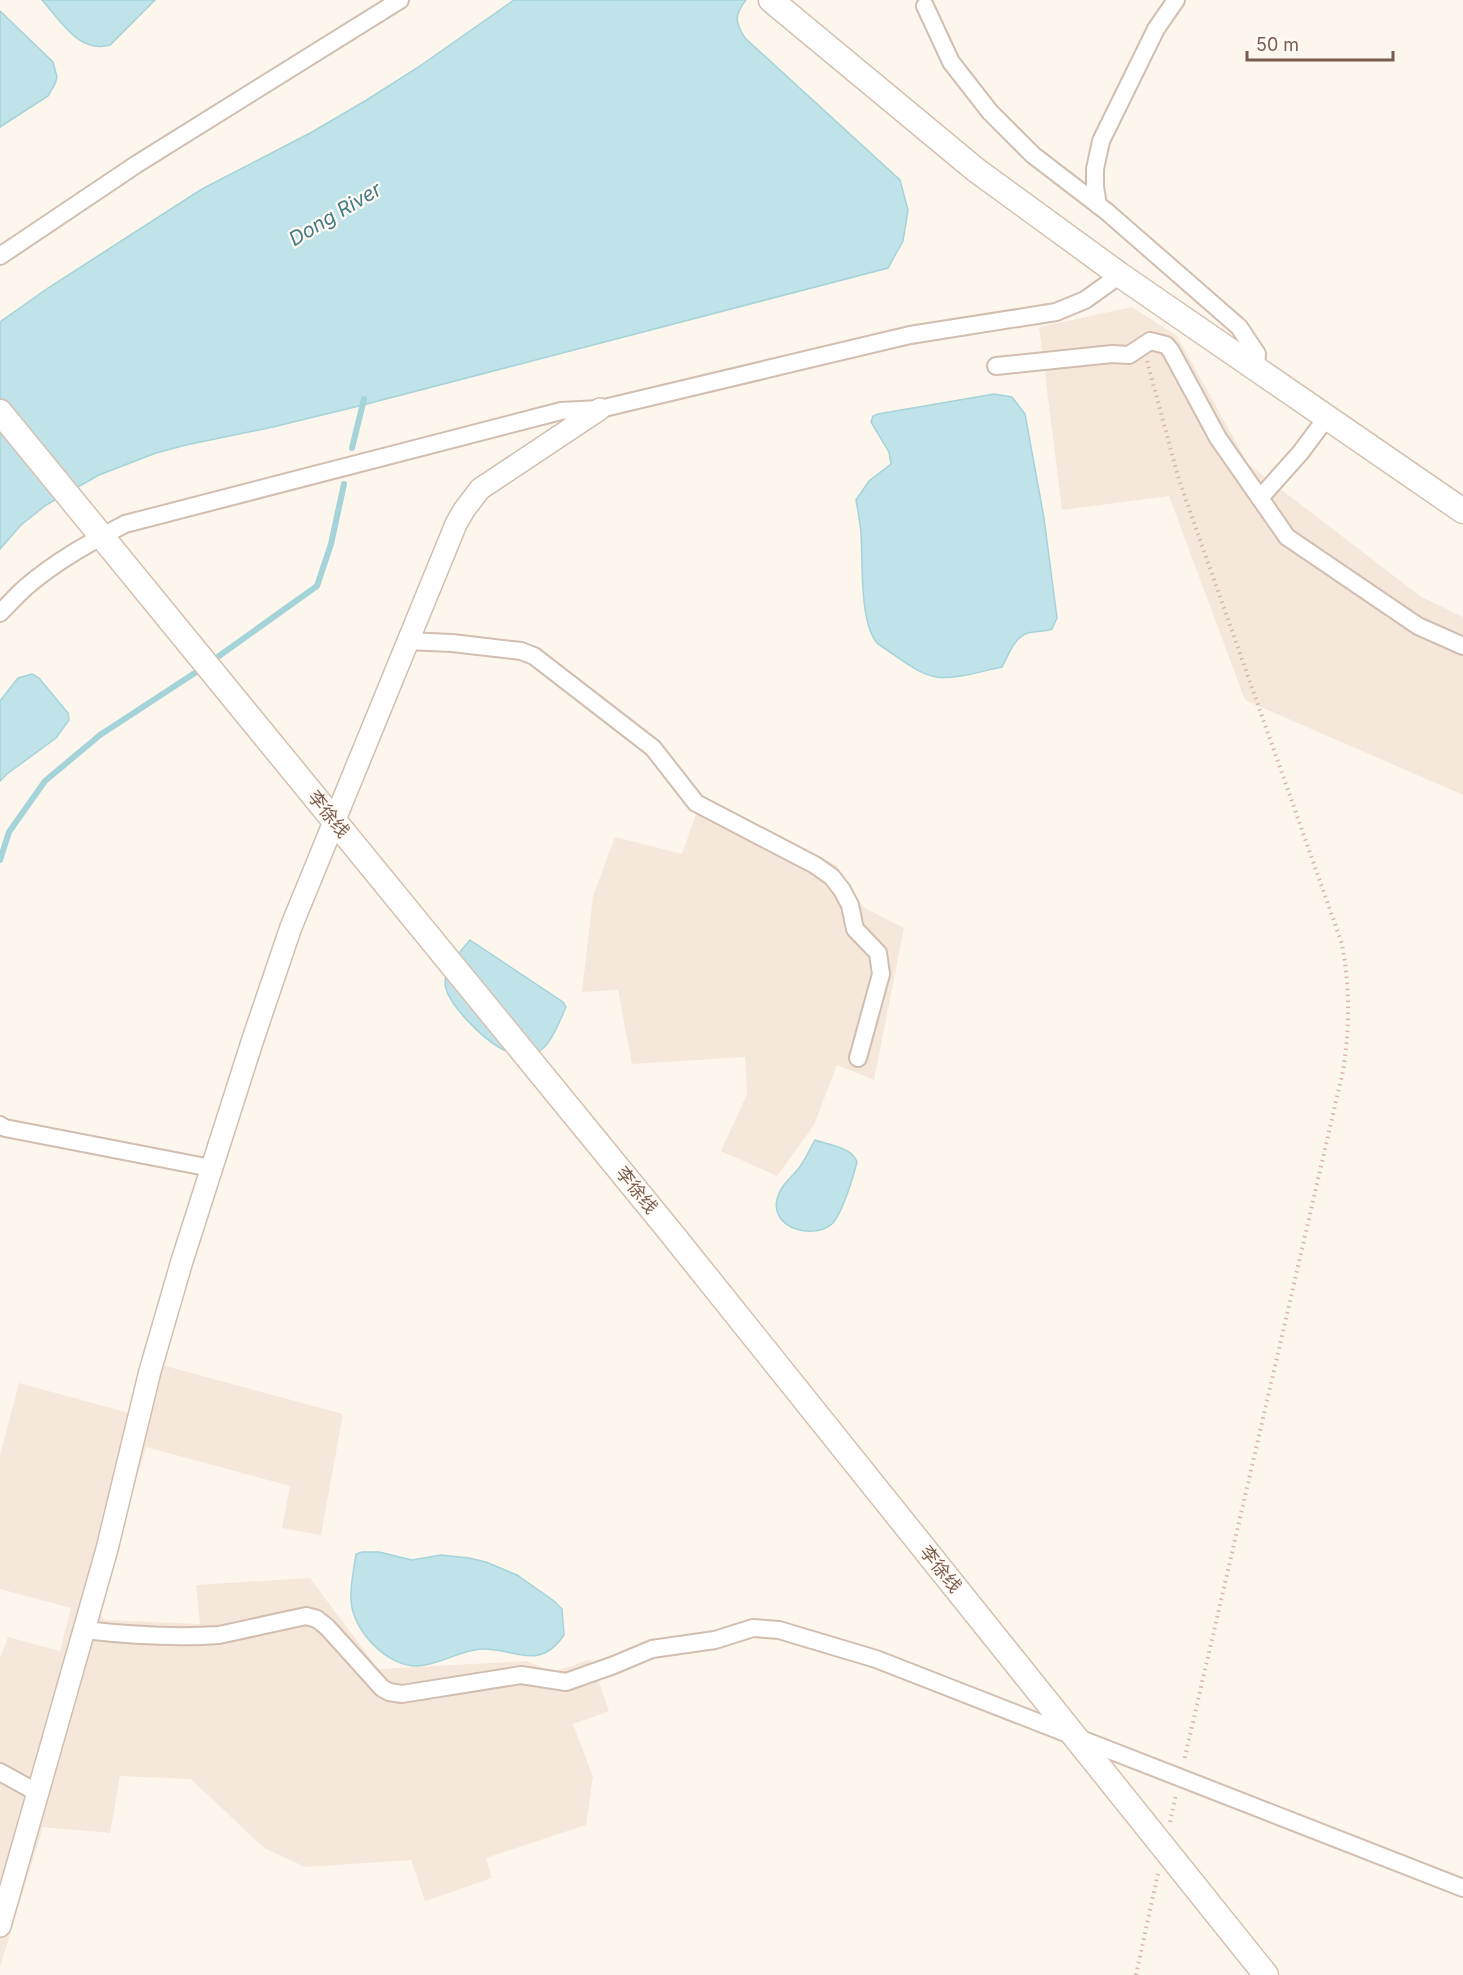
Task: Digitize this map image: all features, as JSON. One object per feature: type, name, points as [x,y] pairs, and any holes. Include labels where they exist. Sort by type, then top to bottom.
[{"type":"main road","points":[[771,0],[976,170],[1120,275],[1463,511]]},
{"type":"main road","name":"李徐线","points":[[0,412],[668,1229],[1266,1975]]},
{"type":"street","points":[[0,256],[137,164],[400,0]]},
{"type":"street","points":[[1098,205],[1095,168],[1101,141],[1156,29],[1176,0]]},
{"type":"street","points":[[925,6],[951,62],[990,112],[1033,155],[1098,205],[1239,327],[1257,354],[1256,369]]},
{"type":"street","points":[[0,613],[27,586],[52,567],[79,549],[125,524],[561,411],[600,409],[910,335],[1056,312],[1085,300],[1120,275]]},
{"type":"street","points":[[996,366],[1112,354],[1129,355],[1150,341],[1166,345],[1218,438],[1287,537],[1418,626],[1463,646]]},
{"type":"street","points":[[0,1926],[84,1630],[150,1371],[211,1168],[291,927],[407,641],[464,510],[480,489],[600,409]]},
{"type":"street","points":[[1260,498],[1301,452],[1327,417]]},
{"type":"street","points":[[407,641],[452,643],[521,651],[534,656],[653,748],[696,803],[815,865],[832,877],[850,905],[855,929],[873,946],[881,961],[882,974],[858,1058]]},
{"type":"street","points":[[0,1125],[5,1128],[211,1168]]},
{"type":"street","points":[[84,1630],[129,1635],[206,1636],[306,1616],[327,1627],[382,1688],[389,1692],[402,1694],[521,1674],[566,1682],[652,1649],[715,1640],[753,1628],[766,1628],[876,1659],[1463,1888]]},
{"type":"street","points":[[0,1772],[38,1793]]},
{"type":"path","points":[[1142,345],[1179,480],[1342,944],[1350,999],[1343,1071],[1169,1824]]},
{"type":"path","points":[[1136,1975],[1159,1871]]},
{"type":"shaded area","points":[[1132,307],[1177,336],[1248,464],[1420,596],[1463,617],[1463,795],[1245,700],[1169,496],[1062,510],[1039,327]]},
{"type":"shaded area","points":[[702,797],[836,865],[863,907],[904,928],[874,1080],[837,1065],[814,1125],[777,1176],[721,1151],[747,1094],[745,1057],[632,1064],[618,990],[582,992],[593,896],[615,837],[682,854]]},
{"type":"shaded area","points":[[147,1361],[343,1414],[321,1535],[282,1528],[290,1486],[146,1447],[97,1604],[104,1620],[200,1624],[196,1585],[310,1578],[378,1669],[527,1661],[553,1672],[591,1659],[609,1711],[573,1724],[593,1777],[586,1825],[486,1858],[492,1878],[425,1901],[411,1860],[305,1867],[264,1848],[191,1779],[120,1776],[110,1833],[43,1827],[0,1967],[0,1658],[8,1637],[60,1651],[71,1608],[0,1589],[0,1455],[19,1383],[133,1414]]},
{"type":"water","points":[[42,0],[155,0],[110,45],[99,46],[89,45],[71,33]]},
{"type":"water","name":"Dong River","points":[[514,0],[746,0],[739,10],[737,19],[745,38],[900,180],[908,210],[903,241],[888,268],[363,405],[156,453],[99,475],[46,505],[21,525],[0,549],[0,322],[48,288],[202,189],[312,132],[365,101],[417,68]]},
{"type":"water","points":[[0,11],[53,62],[57,77],[48,96],[0,127]]},
{"type":"water","points":[[994,394],[1012,397],[1025,414],[1044,518],[1057,618],[1052,629],[1028,633],[1019,638],[1002,667],[960,676],[936,677],[914,668],[878,644],[868,622],[863,592],[861,533],[856,500],[869,481],[891,464],[889,452],[871,422],[873,416],[878,414]]},
{"type":"water","points":[[32,674],[39,678],[68,713],[69,720],[56,738],[0,781],[0,701],[18,678]]},
{"type":"water","points":[[470,940],[563,1002],[566,1007],[561,1019],[550,1040],[541,1050],[532,1054],[523,1054],[500,1048],[475,1028],[451,1000],[445,982],[446,977]]},
{"type":"water","points":[[815,1140],[845,1150],[857,1162],[837,1218],[825,1228],[806,1231],[787,1225],[780,1218],[777,1199],[783,1186],[801,1165]]},
{"type":"water","points":[[379,1552],[412,1560],[441,1555],[486,1562],[517,1575],[554,1601],[562,1609],[564,1635],[545,1653],[535,1656],[480,1649],[426,1665],[406,1665],[373,1645],[364,1634],[353,1611],[352,1577],[356,1554]]},
{"type":"waterway","points":[[352,448],[364,399]]},
{"type":"waterway","points":[[212,661],[317,586],[331,544],[344,484]]},
{"type":"waterway","points":[[0,860],[9,832],[45,781],[100,735],[204,667]]}]
